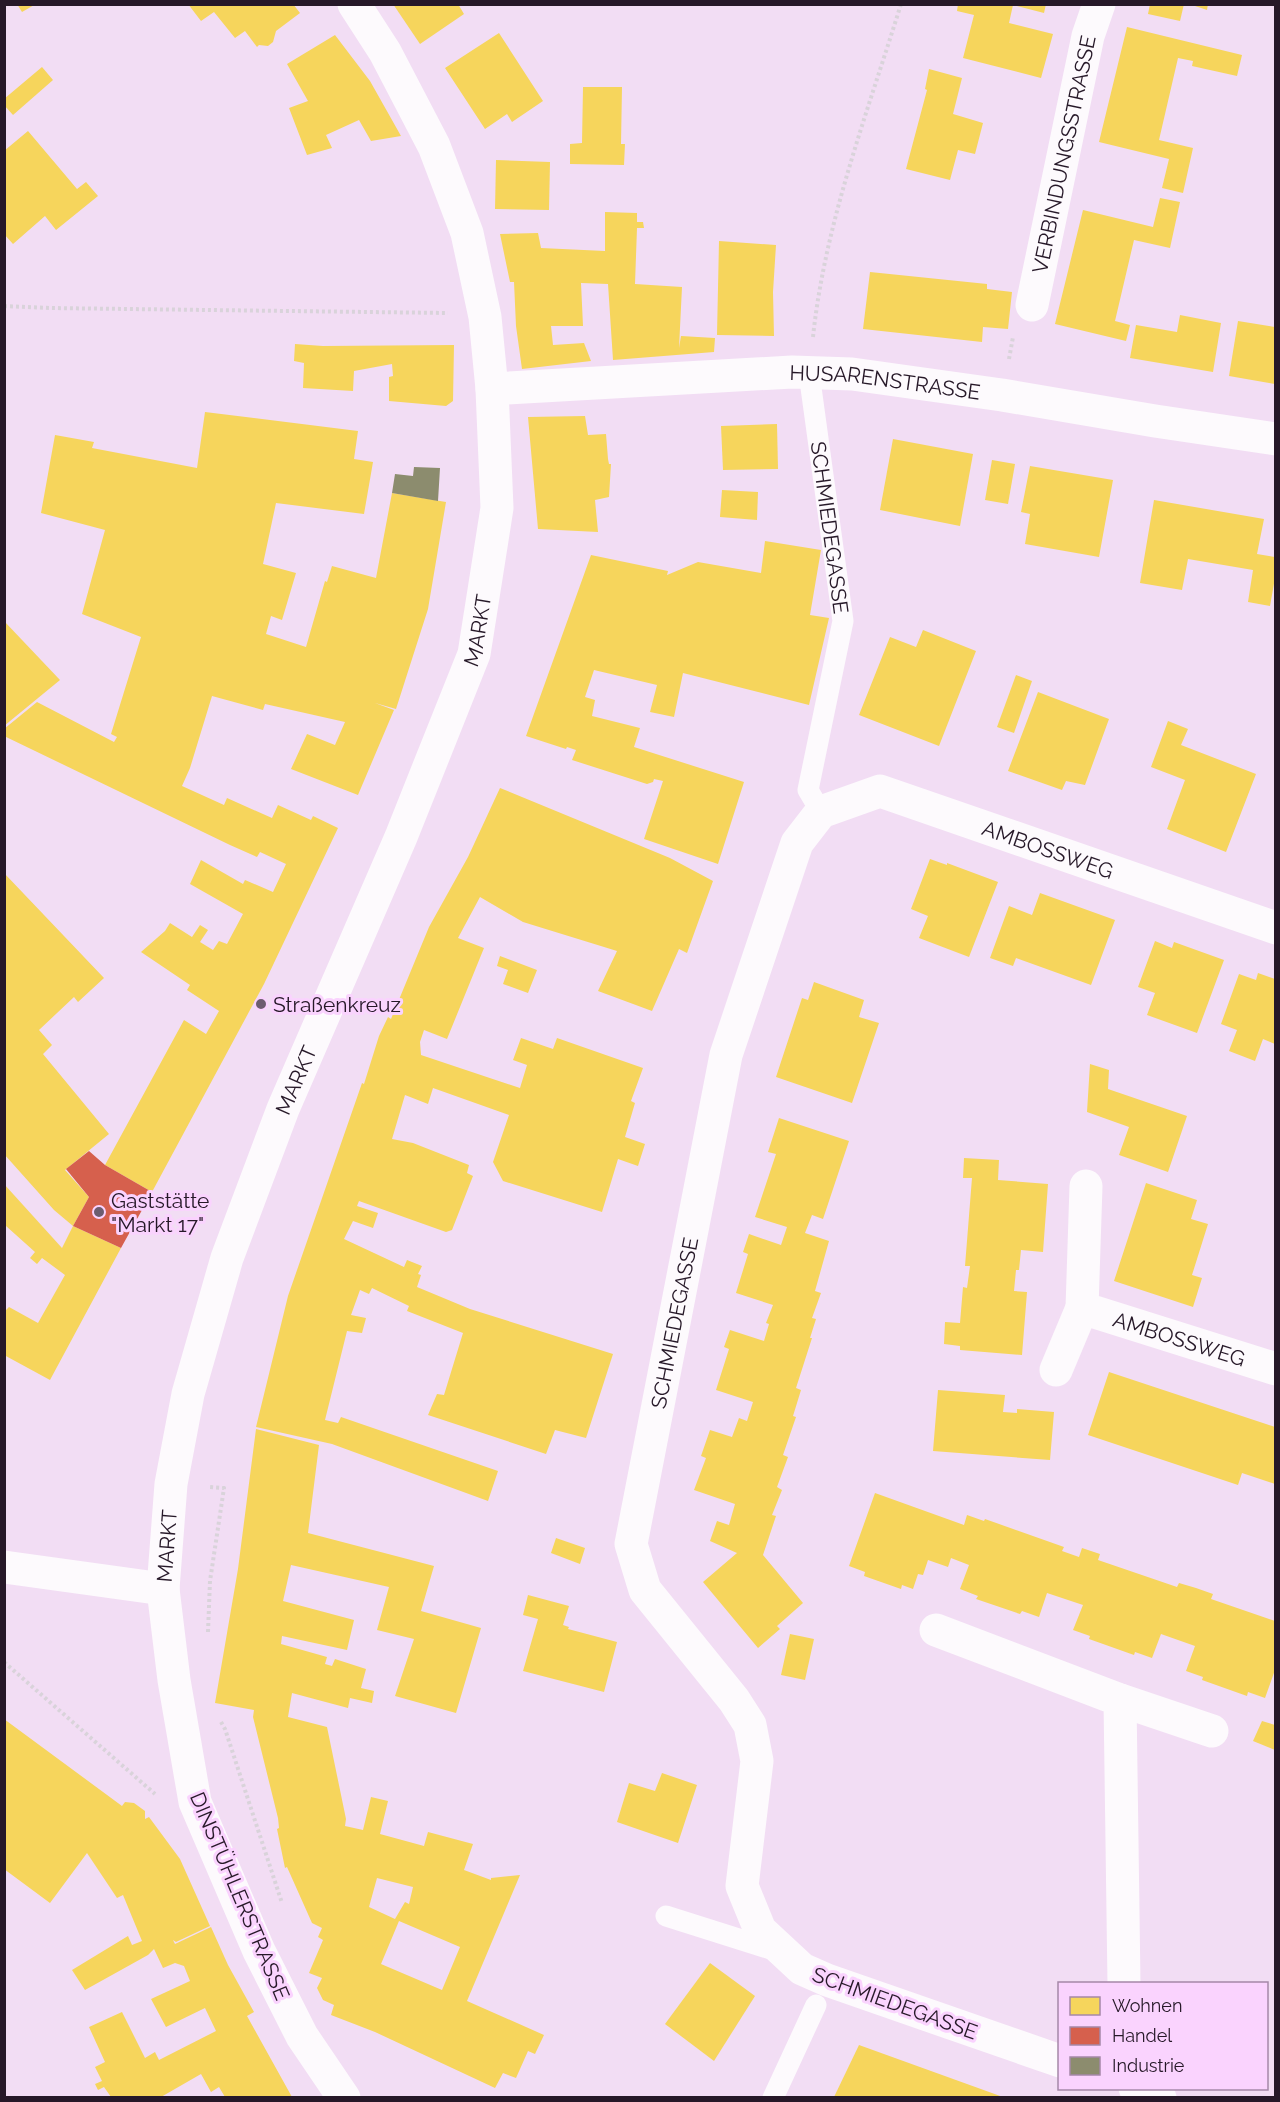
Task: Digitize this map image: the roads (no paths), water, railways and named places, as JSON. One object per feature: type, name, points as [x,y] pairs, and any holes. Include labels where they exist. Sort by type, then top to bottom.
[{"type":"street","name":"MARKT","points":[[174,1680],[163,1589],[171,1484],[188,1394],[227,1258],[283,1109],[401,837],[474,654],[497,508],[492,389],[485,317],[467,233],[434,146],[385,52],[354,4]]},
{"type":"street","name":"VERBINDUNGSSTRASSE","points":[[1032,305],[1088,36],[1099,4]]},
{"type":"street","name":"HUSARENSTRASSE","points":[[492,389],[809,373],[852,374],[1002,395],[1155,422],[1275,439]]},
{"type":"street","name":"AMBOSSWEG","points":[[821,812],[880,791],[1275,928]]},
{"type":"street","name":"SCHMIEDEGASSE","points":[[821,812],[797,843],[726,1055],[631,1544],[645,1590],[734,1700],[750,1725],[757,1761],[742,1886],[760,1930],[802,1969],[826,1980],[1058,2061]]},
{"type":"street","points":[[1056,1370],[1082,1308],[1086,1186]]},
{"type":"street","name":"AMBOSSWEG","points":[[1082,1308],[1275,1369]]},
{"type":"street","points":[[4,1567],[163,1589]]},
{"type":"street","points":[[936,1630],[1120,1700],[1212,1731]]},
{"type":"street","name":"DINSTÜHLERSTRASSE","points":[[174,1680],[195,1802],[259,1951],[302,2036],[344,2097]]},
{"type":"street","points":[[1120,1700],[1125,1982]]},
{"type":"street","points":[[1141,2090],[1160,2097]]},
{"type":"lane","name":"SCHMIEDEGASSE","points":[[809,373],[843,621],[808,790],[821,812]]},
{"type":"lane","points":[[666,1916],[786,1954]]},
{"type":"lane","points":[[773,2097],[816,2005]]},
{"type":"place","name":"Straßenkreuz","points":[[261,1004]]},
{"type":"place","name":"Gaststätte \"Markt 17\"","points":[[99,1212]]}]
